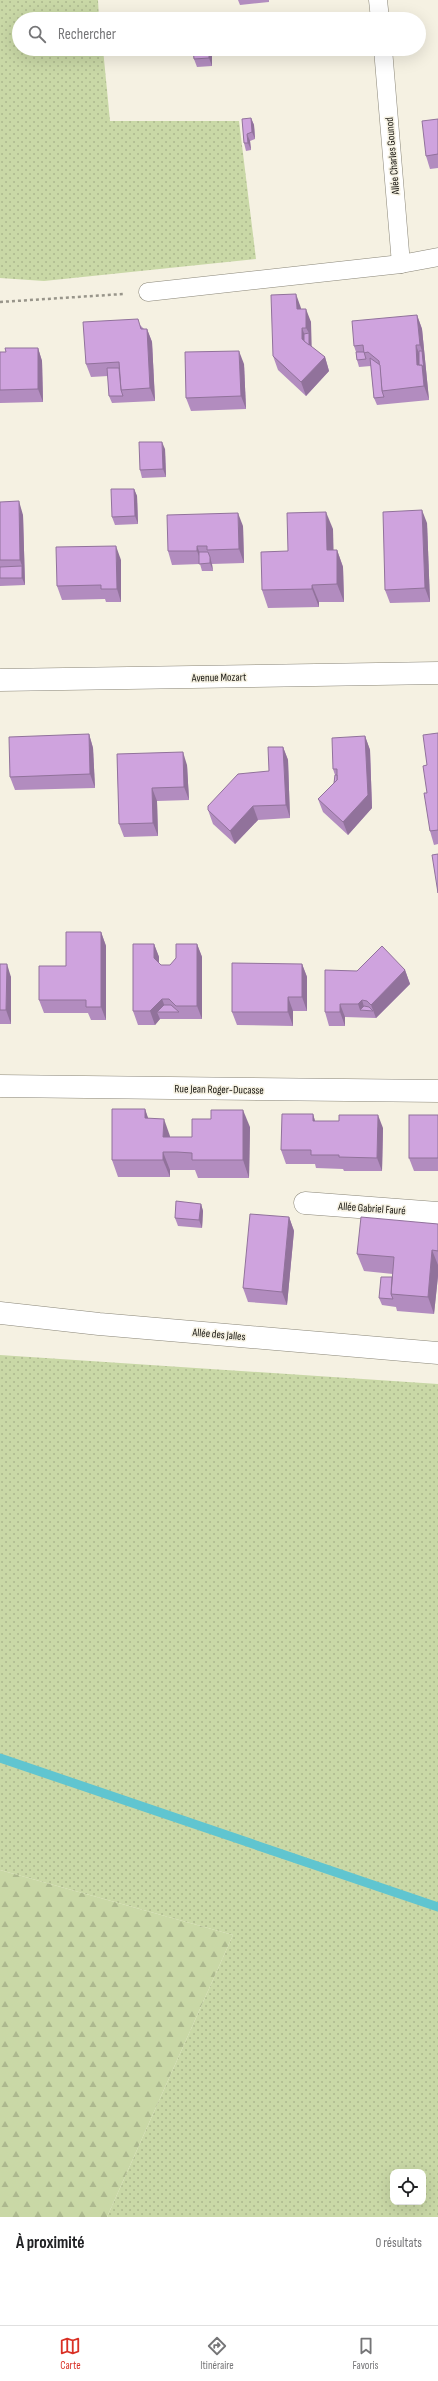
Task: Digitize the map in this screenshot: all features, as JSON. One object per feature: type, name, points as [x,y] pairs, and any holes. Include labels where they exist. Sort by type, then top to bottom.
[{"type":"street","name":"Avenue Mozart","points":[[0,680],[438,673]]},
{"type":"street","name":"Rue Jean Roger-Ducasse","points":[[0,1086],[438,1091]]},
{"type":"street","name":"Allée Gabriel Fauré","points":[[305,1204],[438,1213]]},
{"type":"street","name":"Allée des Jalles","points":[[0,1313],[99,1324],[438,1353]]},
{"type":"lane","points":[[378,0],[379,12]]},
{"type":"lane","name":"Allée Charles Gounod","points":[[384,56],[401,264]]},
{"type":"lane","points":[[148,292],[401,264],[438,257]]},
{"type":"path","points":[[0,302],[148,292]]},
{"type":"green space","points":[[0,0],[98,0],[99,12],[12,12],[12,56],[104,56],[110,121],[239,121],[256,259],[44,281],[0,278]]},
{"type":"green space","points":[[0,1355],[438,1384],[438,2217],[107,2217],[233,1935],[0,1870]]},
{"type":"green space","points":[[0,1870],[233,1935],[107,2217],[0,2217]]},
{"type":"building","points":[[194,56],[209,56],[209,58],[194,59]]},
{"type":"building","points":[[251,118],[252,132],[247,134],[248,143],[244,143],[242,119]]},
{"type":"building","points":[[438,119],[438,154],[426,156],[422,121]]},
{"type":"building","points":[[296,294],[297,309],[306,309],[306,328],[302,328],[302,339],[325,357],[301,382],[273,356],[271,295]]},
{"type":"building","points":[[417,315],[420,345],[416,345],[417,365],[422,365],[424,386],[382,391],[379,361],[368,352],[364,353],[363,345],[354,346],[352,321]]},
{"type":"building","points":[[138,319],[141,329],[147,329],[150,388],[121,390],[119,362],[86,364],[83,322]]},
{"type":"building","points":[[309,333],[309,345],[304,341],[304,334]]},
{"type":"building","points":[[5,348],[38,348],[38,389],[0,390],[0,352],[6,352]]},
{"type":"building","points":[[239,351],[241,396],[186,398],[185,352]]},
{"type":"building","points":[[419,351],[422,351],[424,371],[422,365],[419,365]]},
{"type":"building","points":[[356,352],[364,352],[366,359],[357,360]]},
{"type":"building","points":[[370,358],[380,365],[382,391],[384,397],[374,398]]},
{"type":"building","points":[[107,368],[119,368],[123,396],[109,396]]},
{"type":"building","points":[[139,442],[162,442],[163,469],[140,470]]},
{"type":"building","points":[[111,489],[134,489],[135,516],[112,517]]},
{"type":"building","points":[[19,501],[20,560],[0,560],[0,502]]},
{"type":"building","points":[[422,510],[425,588],[385,590],[383,512]]},
{"type":"building","points":[[326,512],[327,550],[337,550],[337,584],[312,585],[312,589],[262,590],[261,552],[288,551],[287,513]]},
{"type":"building","points":[[238,513],[239,549],[207,550],[207,546],[197,546],[197,551],[168,551],[167,515]]},
{"type":"building","points":[[116,546],[117,589],[101,589],[101,585],[57,586],[56,547]]},
{"type":"building","points":[[199,552],[208,552],[210,563],[199,564]]},
{"type":"building","points":[[22,566],[22,578],[0,578],[0,567]]},
{"type":"building","points":[[438,733],[438,830],[430,831],[424,793],[427,793],[423,766],[427,765],[423,735]]},
{"type":"building","points":[[89,734],[90,774],[10,777],[9,737]]},
{"type":"building","points":[[365,736],[368,795],[343,822],[318,799],[337,780],[337,769],[333,769],[332,738]]},
{"type":"building","points":[[268,747],[283,747],[286,805],[253,806],[230,831],[208,810],[208,806],[238,774],[269,771]]},
{"type":"building","points":[[183,752],[184,787],[152,788],[153,823],[119,824],[117,754]]},
{"type":"building","points":[[335,775],[337,775],[337,780],[334,783]]},
{"type":"building","points":[[438,854],[438,893],[432,855]]},
{"type":"building","points":[[66,932],[101,932],[101,1007],[86,1007],[86,1000],[39,1000],[39,966],[66,966]]},
{"type":"building","points":[[133,944],[154,944],[154,958],[161,965],[170,965],[176,958],[176,944],[197,944],[197,1006],[176,1006],[169,999],[162,999],[150,1011],[133,1011]]},
{"type":"building","points":[[382,946],[405,970],[371,1005],[367,1001],[362,1000],[358,1004],[340,1004],[340,1012],[325,1012],[325,970],[357,971]]},
{"type":"building","points":[[232,963],[302,964],[302,997],[288,997],[288,1012],[232,1012]]},
{"type":"building","points":[[0,964],[7,964],[6,1010],[0,1010]]},
{"type":"building","points":[[164,1005],[171,1005],[179,1012],[157,1012]]},
{"type":"building","points":[[364,1006],[369,1007],[373,1011],[360,1010]]},
{"type":"building","points":[[112,1109],[145,1109],[145,1118],[164,1119],[163,1137],[192,1137],[192,1119],[211,1119],[211,1110],[243,1110],[243,1160],[192,1160],[192,1153],[163,1152],[163,1160],[112,1160]]},
{"type":"building","points":[[282,1114],[313,1114],[313,1121],[339,1121],[339,1115],[378,1115],[377,1158],[339,1157],[339,1155],[311,1155],[311,1150],[281,1150]]},
{"type":"building","points":[[409,1115],[438,1115],[438,1158],[409,1158]]},
{"type":"building","points":[[176,1201],[201,1204],[199,1220],[175,1218]]},
{"type":"building","points":[[250,1214],[289,1217],[282,1292],[243,1288]]},
{"type":"building","points":[[361,1217],[438,1224],[438,1251],[432,1250],[428,1297],[391,1294],[394,1257],[357,1254]]},
{"type":"building","points":[[381,1277],[392,1277],[391,1294],[393,1299],[379,1298]]},
{"type":"waterway","points":[[0,1758],[438,1907]]}]
